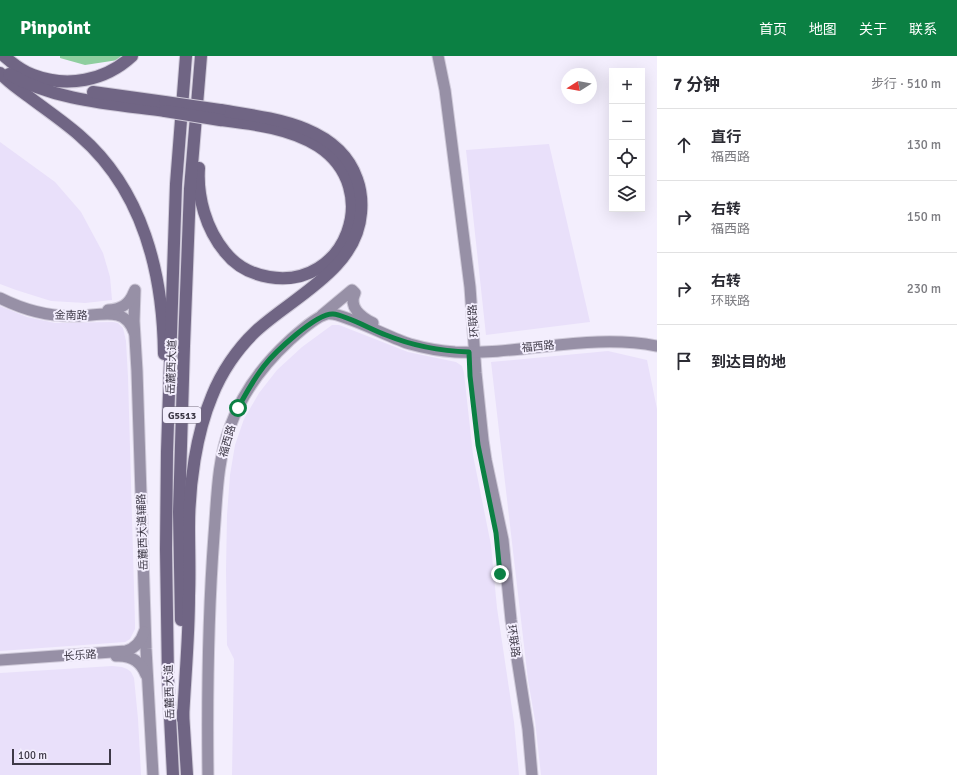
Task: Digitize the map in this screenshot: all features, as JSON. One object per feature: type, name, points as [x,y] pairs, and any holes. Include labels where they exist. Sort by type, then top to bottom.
[{"type":"highway","points":[[4,56],[31,75],[48,83],[68,88],[165,107],[290,124],[319,136],[334,147],[348,161],[358,181],[362,205],[361,218],[355,239],[341,260],[322,279],[271,318],[253,334],[232,360],[212,396],[204,419],[198,442],[191,494],[189,525],[189,596],[183,719]]},
{"type":"highway","points":[[31,75],[62,81],[90,79],[111,71],[132,56]]},
{"type":"highway","name":"岳麓西大道","points":[[172,771],[168,679],[166,549],[167,452],[176,184],[186,56]]},
{"type":"highway","name":"岳麓西大道","points":[[187,775],[183,719],[179,512],[190,189],[200,56]]},
{"type":"highway","points":[[207,56],[198,177],[204,215],[210,228],[221,248],[228,256],[241,267],[254,274],[273,278],[291,278],[320,267],[329,260],[341,246],[347,236],[351,224],[352,200],[346,177],[327,152],[309,141],[297,136],[220,115]]},
{"type":"highway","points":[[0,68],[28,85],[53,93],[80,99],[165,107]]},
{"type":"highway","points":[[0,73],[14,86],[80,136],[106,164],[127,195],[148,241],[154,264],[161,310],[164,352],[159,538],[160,610],[168,679]]},
{"type":"highway","points":[[186,757],[191,775]]},
{"type":"main road","name":"环联路","points":[[432,56],[461,264],[483,440],[503,540],[512,620],[528,729],[532,775]]},
{"type":"main road","name":"环联路","points":[[438,56],[445,90],[470,282],[472,348],[470,376],[478,445],[496,533],[510,664],[526,775]]},
{"type":"main road","name":"金南路","points":[[0,294],[39,309],[60,312],[75,312],[121,308],[128,303],[135,290]]},
{"type":"main road","name":"岳麓西大道辅路","points":[[135,290],[134,308],[147,680],[153,775]]},
{"type":"main road","points":[[320,317],[352,290],[355,293],[353,300],[356,311],[361,316],[382,327],[413,338],[431,342],[472,348],[599,335],[623,335],[657,340]]},
{"type":"main road","name":"金南路","points":[[0,298],[25,308],[48,314],[76,316],[116,314],[123,317],[130,323],[135,335]]},
{"type":"main road","name":"福西路","points":[[208,775],[208,669],[212,553],[219,468],[224,444],[246,392],[264,366],[292,338],[320,317],[332,314],[339,315],[409,344],[433,349],[606,342],[628,342],[657,346]]},
{"type":"main road","name":"长乐路","points":[[0,660],[126,651],[135,648],[138,644],[143,635],[145,625]]},
{"type":"main road","name":"长乐路","points":[[0,663],[126,656],[131,657],[139,663],[147,680]]},
{"type":"shaded area","points":[[60,56],[121,56],[118,60],[85,65],[60,58]]},
{"type":"shaded area","points":[[0,142],[55,182],[81,212],[103,253],[110,277],[112,300],[85,303],[51,301],[0,284]]},
{"type":"shaded area","points":[[549,144],[590,322],[486,335],[466,150]]},
{"type":"shaded area","points":[[0,306],[27,317],[55,323],[113,322],[118,323],[123,328],[126,341],[128,377],[135,623],[135,629],[130,639],[125,642],[0,651]]},
{"type":"shaded area","points":[[332,325],[339,325],[408,352],[456,362],[462,366],[473,455],[491,545],[497,608],[514,722],[519,775],[232,775],[234,659],[227,645],[226,570],[227,515],[230,475],[235,445],[244,419],[259,393],[277,370],[302,347]]},
{"type":"shaded area","points":[[608,351],[647,360],[657,409],[657,775],[541,775],[535,720],[528,680],[491,362]]},
{"type":"shaded area","points":[[112,666],[127,669],[131,672],[134,678],[141,775],[0,775],[0,673]]},
{"type":"route","points":[[238,408],[246,392],[264,366],[292,338],[326,314],[339,315],[409,344],[453,352],[469,352],[470,376],[478,445],[496,533],[500,574]]}]
